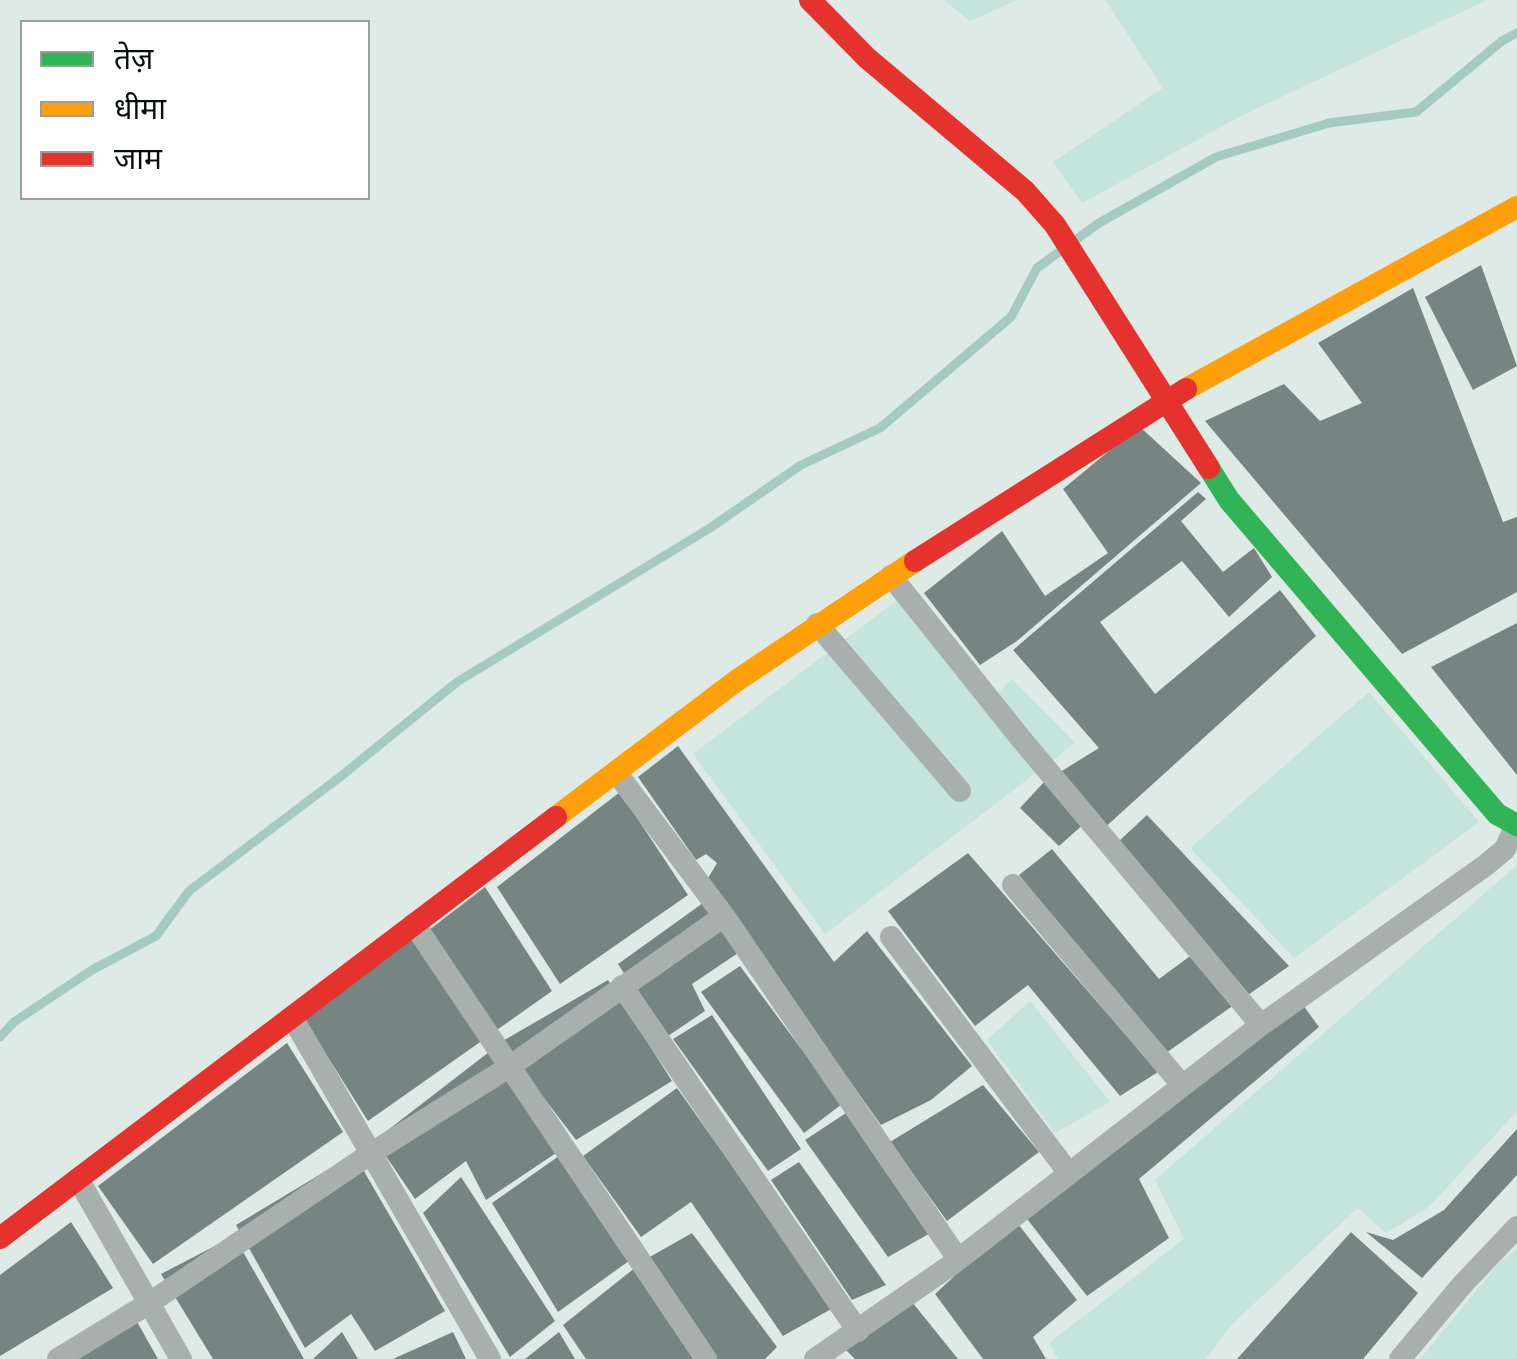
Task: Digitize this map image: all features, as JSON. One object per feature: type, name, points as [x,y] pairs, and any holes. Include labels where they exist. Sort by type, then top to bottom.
[{"type":"main road","points":[[810,0],[867,58],[1026,191],[1055,226],[1230,500],[1497,814],[1517,825]]},
{"type":"main road","points":[[0,1238],[817,624],[1164,401],[1517,207]]},
{"type":"street","points":[[891,576],[1022,740],[1261,1024]]},
{"type":"street","points":[[817,624],[960,791]]},
{"type":"street","points":[[616,772],[724,916],[958,1259]]},
{"type":"street","points":[[815,1359],[958,1259],[1261,1024],[1486,866],[1505,849],[1517,825]]},
{"type":"street","points":[[1013,885],[1182,1085]]},
{"type":"street","points":[[58,1359],[508,1067],[724,916]]},
{"type":"street","points":[[414,924],[706,1359]]},
{"type":"street","points":[[891,938],[1068,1172]]},
{"type":"street","points":[[622,986],[858,1330]]},
{"type":"street","points":[[292,1017],[490,1359]]},
{"type":"street","points":[[78,1178],[181,1359]]},
{"type":"street","points":[[1400,1359],[1517,1227]]},
{"type":"green space","points":[[944,0],[1017,0],[970,21]]},
{"type":"green space","points":[[1105,0],[1487,0],[1241,116],[1082,203],[1053,162],[1163,88]]},
{"type":"green space","points":[[899,599],[988,703],[1012,679],[1075,743],[825,934],[693,754]]},
{"type":"green space","points":[[1369,692],[1479,822],[1294,958],[1190,848]]},
{"type":"green space","points":[[1517,865],[1517,1111],[1429,1207],[1386,1233],[1358,1208],[1233,1323],[1206,1359],[1058,1359],[1049,1343],[1184,1239],[1155,1180]]},
{"type":"green space","points":[[1030,1001],[1110,1102],[1055,1133],[987,1040]]},
{"type":"green space","points":[[1517,1249],[1517,1359],[1420,1359],[1499,1263]]},
{"type":"building","points":[[1481,265],[1517,366],[1473,390],[1425,297]]},
{"type":"building","points":[[1413,288],[1503,522],[1517,517],[1517,592],[1402,654],[1205,421],[1284,384],[1320,421],[1362,403],[1318,343]]},
{"type":"building","points":[[1139,426],[1201,483],[1017,641],[980,665],[924,593],[1002,531],[1045,596],[1108,553],[1063,489]]},
{"type":"building","points":[[1198,492],[1206,499],[1181,521],[1223,572],[1254,548],[1272,577],[1229,617],[1182,561],[1100,622],[1155,694],[1280,590],[1316,636],[1101,831],[1094,815],[1059,846],[1020,808],[1044,782],[1099,748],[1013,650]]},
{"type":"building","points":[[1517,623],[1517,775],[1431,667]]},
{"type":"building","points":[[678,746],[834,962],[867,931],[972,1066],[931,1100],[881,1125],[707,880],[717,863],[706,854],[696,860],[638,777]]},
{"type":"building","points":[[620,792],[688,895],[560,984],[497,887]]},
{"type":"building","points":[[1147,815],[1289,966],[1166,1053],[1019,875],[1052,849],[1159,979],[1201,948],[1119,841]]},
{"type":"building","points":[[968,853],[1158,1072],[1120,1096],[1028,985],[975,1026],[888,911]]},
{"type":"building","points":[[485,887],[552,991],[494,1032],[429,930]]},
{"type":"building","points":[[703,903],[738,953],[692,984],[705,1011],[665,1038],[618,964]]},
{"type":"building","points":[[414,937],[483,1040],[368,1121],[302,1016]]},
{"type":"building","points":[[740,966],[842,1104],[804,1133],[701,992]]},
{"type":"building","points":[[608,980],[672,1081],[576,1140],[501,1042]]},
{"type":"building","points":[[1303,1005],[1319,1027],[1139,1179],[1169,1238],[1087,1296],[1024,1215]]},
{"type":"building","points":[[712,1015],[801,1149],[768,1171],[673,1039]]},
{"type":"building","points":[[287,1043],[343,1132],[153,1264],[98,1186]]},
{"type":"building","points":[[489,1052],[556,1153],[486,1200],[466,1161],[415,1199],[375,1140]]},
{"type":"building","points":[[983,1085],[1039,1152],[947,1221],[890,1142]]},
{"type":"building","points":[[677,1088],[833,1308],[783,1336],[691,1202],[641,1237],[583,1156]]},
{"type":"building","points":[[849,1111],[934,1231],[888,1257],[805,1140]]},
{"type":"building","points":[[1517,1129],[1517,1175],[1422,1278],[1366,1232],[1393,1240],[1444,1210]]},
{"type":"building","points":[[354,1154],[445,1311],[375,1351],[351,1314],[305,1348],[236,1225]]},
{"type":"building","points":[[559,1156],[633,1258],[558,1312],[492,1203]]},
{"type":"building","points":[[799,1162],[886,1285],[852,1300],[771,1180]]},
{"type":"building","points":[[461,1177],[555,1321],[510,1357],[423,1213]]},
{"type":"building","points":[[1015,1220],[1077,1300],[1033,1337],[1046,1359],[983,1359],[935,1294]]},
{"type":"building","points":[[71,1222],[113,1288],[0,1356],[0,1275]]},
{"type":"building","points":[[1351,1232],[1418,1293],[1363,1359],[1237,1359]]},
{"type":"building","points":[[692,1233],[777,1347],[765,1359],[715,1359],[648,1258]]},
{"type":"building","points":[[234,1236],[304,1359],[213,1359],[161,1274]]},
{"type":"building","points":[[636,1267],[700,1359],[586,1359],[563,1325]]},
{"type":"building","points":[[912,1302],[958,1359],[855,1359],[841,1345]]},
{"type":"building","points":[[127,1304],[158,1359],[76,1359]]},
{"type":"building","points":[[342,1332],[358,1359],[313,1359]]},
{"type":"building","points":[[453,1332],[466,1359],[393,1359]]},
{"type":"building","points":[[559,1332],[575,1359],[525,1359]]},
{"type":"waterway","points":[[0,1037],[14,1022],[92,970],[156,936],[189,891],[457,682],[710,528],[801,465],[880,428],[1011,317],[1037,268],[1099,223],[1216,157],[1329,123],[1416,112],[1517,33]]},
{"type":"traffic: fast","points":[[1209,468],[1229,500],[1497,814],[1517,825]]},
{"type":"traffic: slow","points":[[1186,389],[1517,207]]},
{"type":"traffic: slow","points":[[556,817],[736,681],[915,561]]},
{"type":"traffic: jam","points":[[810,0],[867,58],[1025,191],[1055,225],[1209,468]]},
{"type":"traffic: jam","points":[[915,561],[1186,389]]},
{"type":"traffic: jam","points":[[0,1238],[556,817]]}]
